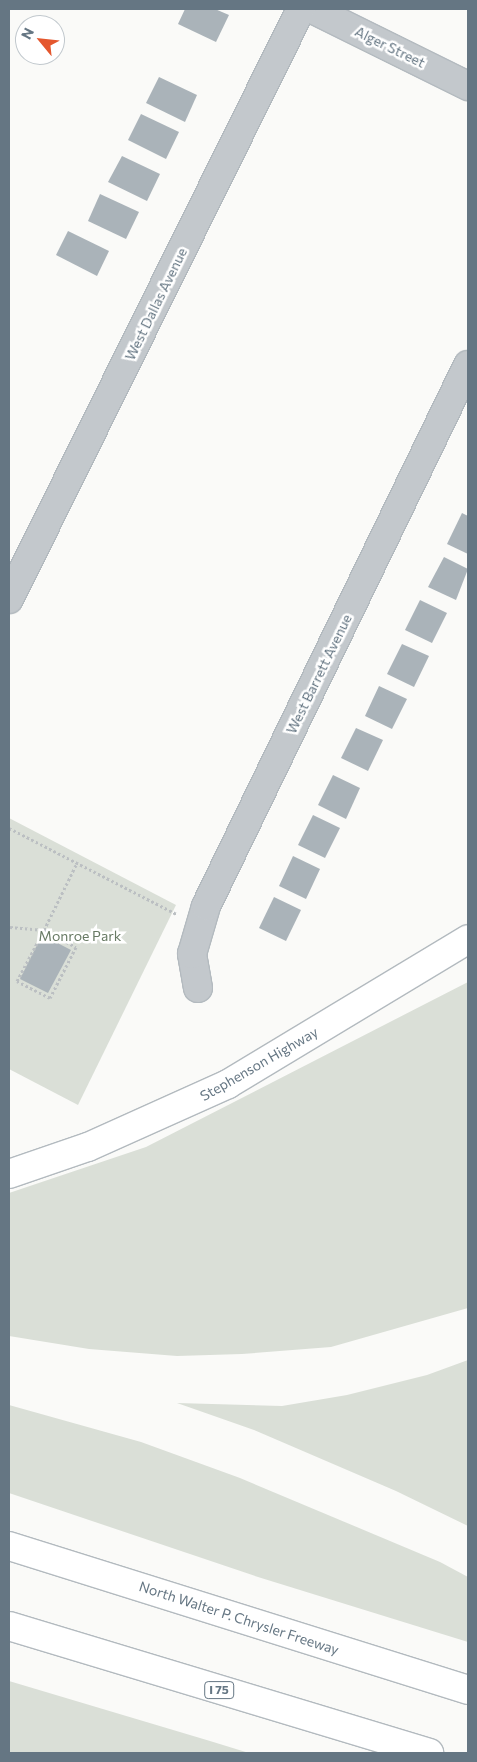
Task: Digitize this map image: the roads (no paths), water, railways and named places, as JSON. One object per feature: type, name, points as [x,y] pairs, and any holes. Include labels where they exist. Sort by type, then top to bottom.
[{"type":"main road","name":"Stephenson Highway","points":[[9,1174],[88,1146],[228,1084],[468,940]]},
{"type":"main road","points":[[9,1536],[81,1568]]},
{"type":"main road","name":"North Walter P. Chrysler Freeway","points":[[9,1546],[468,1690]]},
{"type":"main road","name":"I 75","points":[[9,1626],[429,1753]]},
{"type":"street","name":"West Dallas Avenue","points":[[9,599],[301,9]]},
{"type":"street","name":"Alger Street","points":[[312,9],[468,86]]},
{"type":"street","name":"West Barrett Avenue","points":[[198,988],[192,954],[206,906],[468,366]]},
{"type":"park label","name":"Monroe Park","points":[[80,936]]}]
